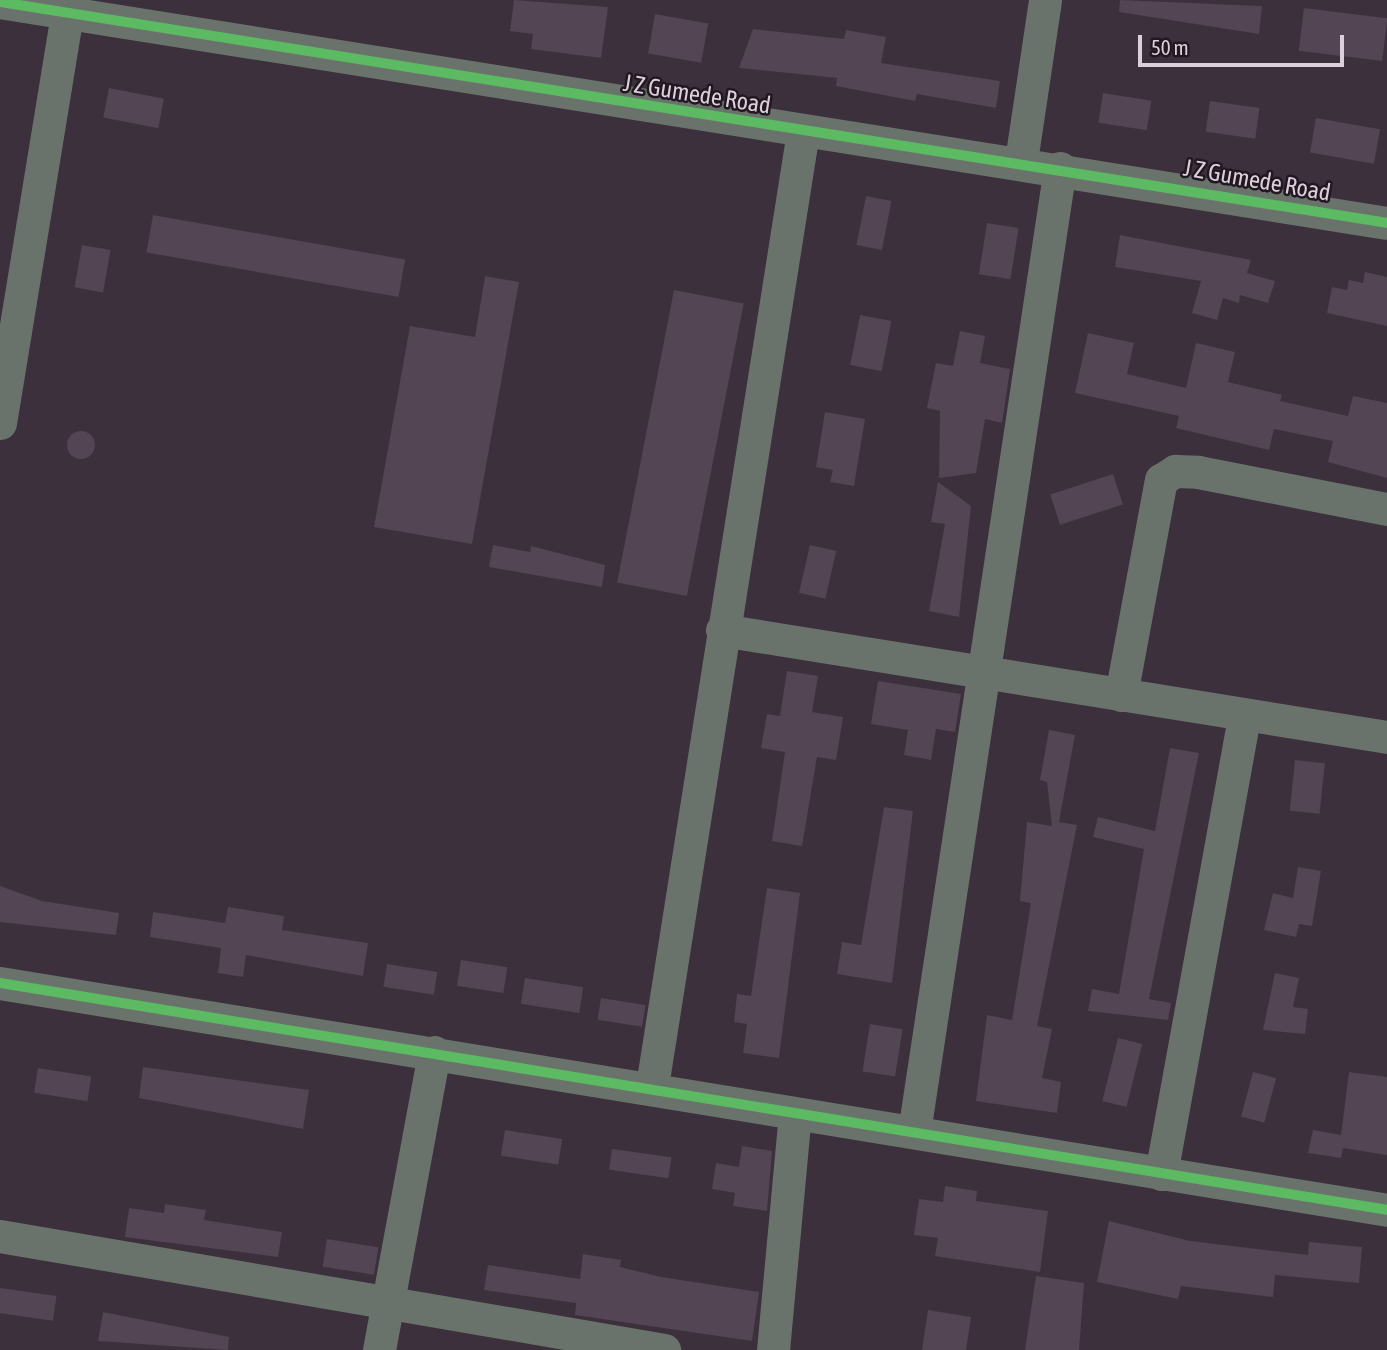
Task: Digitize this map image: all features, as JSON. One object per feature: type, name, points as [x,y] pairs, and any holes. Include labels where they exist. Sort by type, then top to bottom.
[{"type":"street","points":[[1021,161],[1045,0]]},
{"type":"street","name":"J Z Gumede Road","points":[[0,2],[803,132],[1021,161],[1387,223]]},
{"type":"street","points":[[0,423],[67,13]]},
{"type":"street","points":[[652,1086],[722,630],[803,132]]},
{"type":"street","points":[[914,1132],[986,672],[1060,168]]},
{"type":"street","points":[[1121,695],[1161,481],[1175,471],[1198,472],[1387,509]]},
{"type":"street","points":[[722,630],[1387,737]]},
{"type":"street","points":[[1161,1174],[1244,716]]},
{"type":"street","points":[[0,983],[652,1086],[795,1114],[1387,1210]]},
{"type":"street","points":[[379,1350],[434,1052]]},
{"type":"street","points":[[773,1350],[795,1114]]},
{"type":"street","points":[[0,1236],[664,1350]]},
{"type":"building","points":[[514,0],[608,7],[601,58],[531,49],[533,34],[510,31]]},
{"type":"building","points":[[1120,0],[1262,6],[1259,34],[1119,12]]},
{"type":"building","points":[[1304,8],[1387,18],[1382,61],[1299,51]]},
{"type":"building","points":[[655,14],[708,23],[701,63],[648,53]]},
{"type":"building","points":[[753,29],[844,39],[846,30],[886,37],[881,63],[1000,81],[996,108],[917,94],[915,101],[836,86],[837,78],[739,68]]},
{"type":"building","points":[[109,88],[164,99],[158,128],[103,117]]},
{"type":"building","points":[[1103,93],[1151,101],[1147,130],[1098,123]]},
{"type":"building","points":[[1210,101],[1260,108],[1255,139],[1206,132]]},
{"type":"building","points":[[1316,118],[1380,129],[1374,164],[1310,152]]},
{"type":"building","points":[[866,196],[892,201],[882,250],[856,245]]},
{"type":"building","points":[[153,215],[405,259],[399,297],[146,252]]},
{"type":"building","points":[[987,223],[1019,228],[1010,279],[979,274]]},
{"type":"building","points":[[1120,235],[1251,260],[1247,273],[1275,281],[1268,303],[1240,295],[1239,303],[1223,298],[1217,320],[1192,313],[1201,281],[1115,267]]},
{"type":"building","points":[[82,245],[111,250],[103,292],[75,287]]},
{"type":"building","points":[[1365,272],[1387,277],[1387,326],[1327,313],[1332,287],[1347,290],[1349,280],[1363,283]]},
{"type":"building","points":[[485,276],[519,282],[472,544],[374,527],[410,326],[475,337]]},
{"type":"building","points":[[674,290],[744,304],[687,596],[617,583]]},
{"type":"building","points":[[860,315],[891,321],[882,371],[850,365]]},
{"type":"building","points":[[960,331],[985,336],[980,363],[1010,369],[1002,423],[985,419],[976,473],[939,478],[940,411],[927,408],[936,363],[953,366]]},
{"type":"building","points":[[1088,333],[1134,343],[1127,374],[1186,388],[1196,343],[1235,352],[1228,382],[1282,395],[1280,401],[1348,416],[1353,396],[1387,403],[1387,478],[1328,462],[1333,441],[1274,429],[1269,450],[1176,428],[1179,416],[1075,393]]},
{"type":"building","points":[[825,412],[865,419],[854,486],[830,482],[833,470],[816,467]]},
{"type":"building","points":[[81,431],[91,435],[95,445],[91,455],[81,459],[71,455],[67,445],[71,435]]},
{"type":"building","points":[[1113,474],[1123,504],[1060,525],[1050,494]]},
{"type":"building","points":[[938,482],[971,506],[959,617],[929,611],[945,524],[931,522]]},
{"type":"building","points":[[493,545],[530,552],[531,546],[605,565],[602,587],[489,567]]},
{"type":"building","points":[[810,545],[836,551],[825,599],[799,593]]},
{"type":"building","points":[[787,671],[818,676],[812,712],[843,717],[836,760],[817,757],[802,846],[772,841],[785,752],[761,748],[767,714],[780,716]]},
{"type":"building","points":[[878,681],[961,694],[955,732],[936,729],[931,760],[904,755],[908,730],[871,724]]},
{"type":"building","points":[[1049,730],[1075,735],[1059,822],[1077,825],[1037,1026],[1052,1029],[1042,1078],[1061,1082],[1057,1113],[976,1101],[987,1015],[1012,1020],[1031,903],[1020,901],[1027,822],[1052,826],[1047,782],[1040,780]]},
{"type":"building","points":[[1170,748],[1199,753],[1149,999],[1171,1003],[1168,1020],[1088,1011],[1092,989],[1119,994],[1144,849],[1093,837],[1098,817],[1155,831]]},
{"type":"building","points":[[1295,760],[1325,763],[1320,814],[1290,811]]},
{"type":"building","points":[[884,807],[913,811],[892,983],[837,974],[842,942],[861,945]]},
{"type":"building","points":[[1298,867],[1321,871],[1312,926],[1299,924],[1296,937],[1264,930],[1273,893],[1293,898]]},
{"type":"building","points":[[0,886],[42,901],[119,913],[116,935],[0,922]]},
{"type":"building","points":[[767,888],[800,893],[779,1058],[743,1053],[747,1024],[734,1022],[737,994],[751,996]]},
{"type":"building","points":[[228,907],[284,916],[282,930],[368,943],[363,976],[246,955],[243,977],[218,973],[221,948],[150,937],[153,912],[225,923]]},
{"type":"building","points":[[461,960],[507,967],[503,993],[457,986]]},
{"type":"building","points":[[387,964],[437,972],[434,995],[383,987]]},
{"type":"building","points":[[1275,973],[1299,978],[1293,1007],[1308,1009],[1305,1034],[1263,1030]]},
{"type":"building","points":[[525,978],[583,987],[579,1013],[521,1004]]},
{"type":"building","points":[[601,998],[645,1005],[642,1027],[598,1020]]},
{"type":"building","points":[[870,1024],[903,1029],[895,1077],[862,1071]]},
{"type":"building","points":[[1118,1038],[1142,1044],[1127,1107],[1102,1101]]},
{"type":"building","points":[[143,1067],[309,1090],[303,1129],[139,1098]]},
{"type":"building","points":[[38,1068],[91,1076],[87,1101],[34,1093]]},
{"type":"building","points":[[1253,1072],[1276,1078],[1264,1123],[1241,1116]]},
{"type":"building","points":[[1349,1072],[1387,1077],[1387,1155],[1343,1148],[1341,1158],[1308,1153],[1313,1130],[1341,1135]]},
{"type":"building","points":[[505,1130],[562,1139],[558,1165],[501,1156]]},
{"type":"building","points":[[742,1146],[772,1151],[767,1211],[733,1206],[735,1193],[712,1189],[716,1163],[739,1167]]},
{"type":"building","points":[[612,1149],[671,1157],[668,1178],[609,1170]]},
{"type":"building","points":[[945,1186],[977,1191],[976,1201],[1048,1211],[1040,1272],[935,1256],[938,1238],[914,1235],[919,1199],[943,1202]]},
{"type":"building","points":[[165,1204],[206,1210],[204,1220],[282,1232],[278,1257],[125,1237],[129,1208],[164,1213]]},
{"type":"building","points":[[1109,1221],[1190,1241],[1308,1255],[1309,1242],[1362,1247],[1359,1283],[1275,1275],[1273,1297],[1181,1286],[1178,1299],[1097,1282]]},
{"type":"building","points":[[327,1239],[378,1247],[374,1275],[323,1267]]},
{"type":"building","points":[[583,1254],[621,1260],[620,1267],[661,1277],[759,1292],[752,1341],[575,1315],[576,1303],[484,1290],[488,1265],[580,1279]]},
{"type":"building","points":[[1036,1276],[1084,1283],[1079,1350],[1025,1350]]},
{"type":"building","points":[[0,1288],[56,1296],[53,1321],[0,1313]]},
{"type":"building","points":[[928,1310],[971,1317],[966,1350],[922,1350]]},
{"type":"building","points":[[103,1312],[229,1337],[228,1350],[98,1341]]},
{"type":"cycle path","points":[[0,2],[1387,223]]},
{"type":"cycle path","points":[[0,983],[1387,1210]]}]
